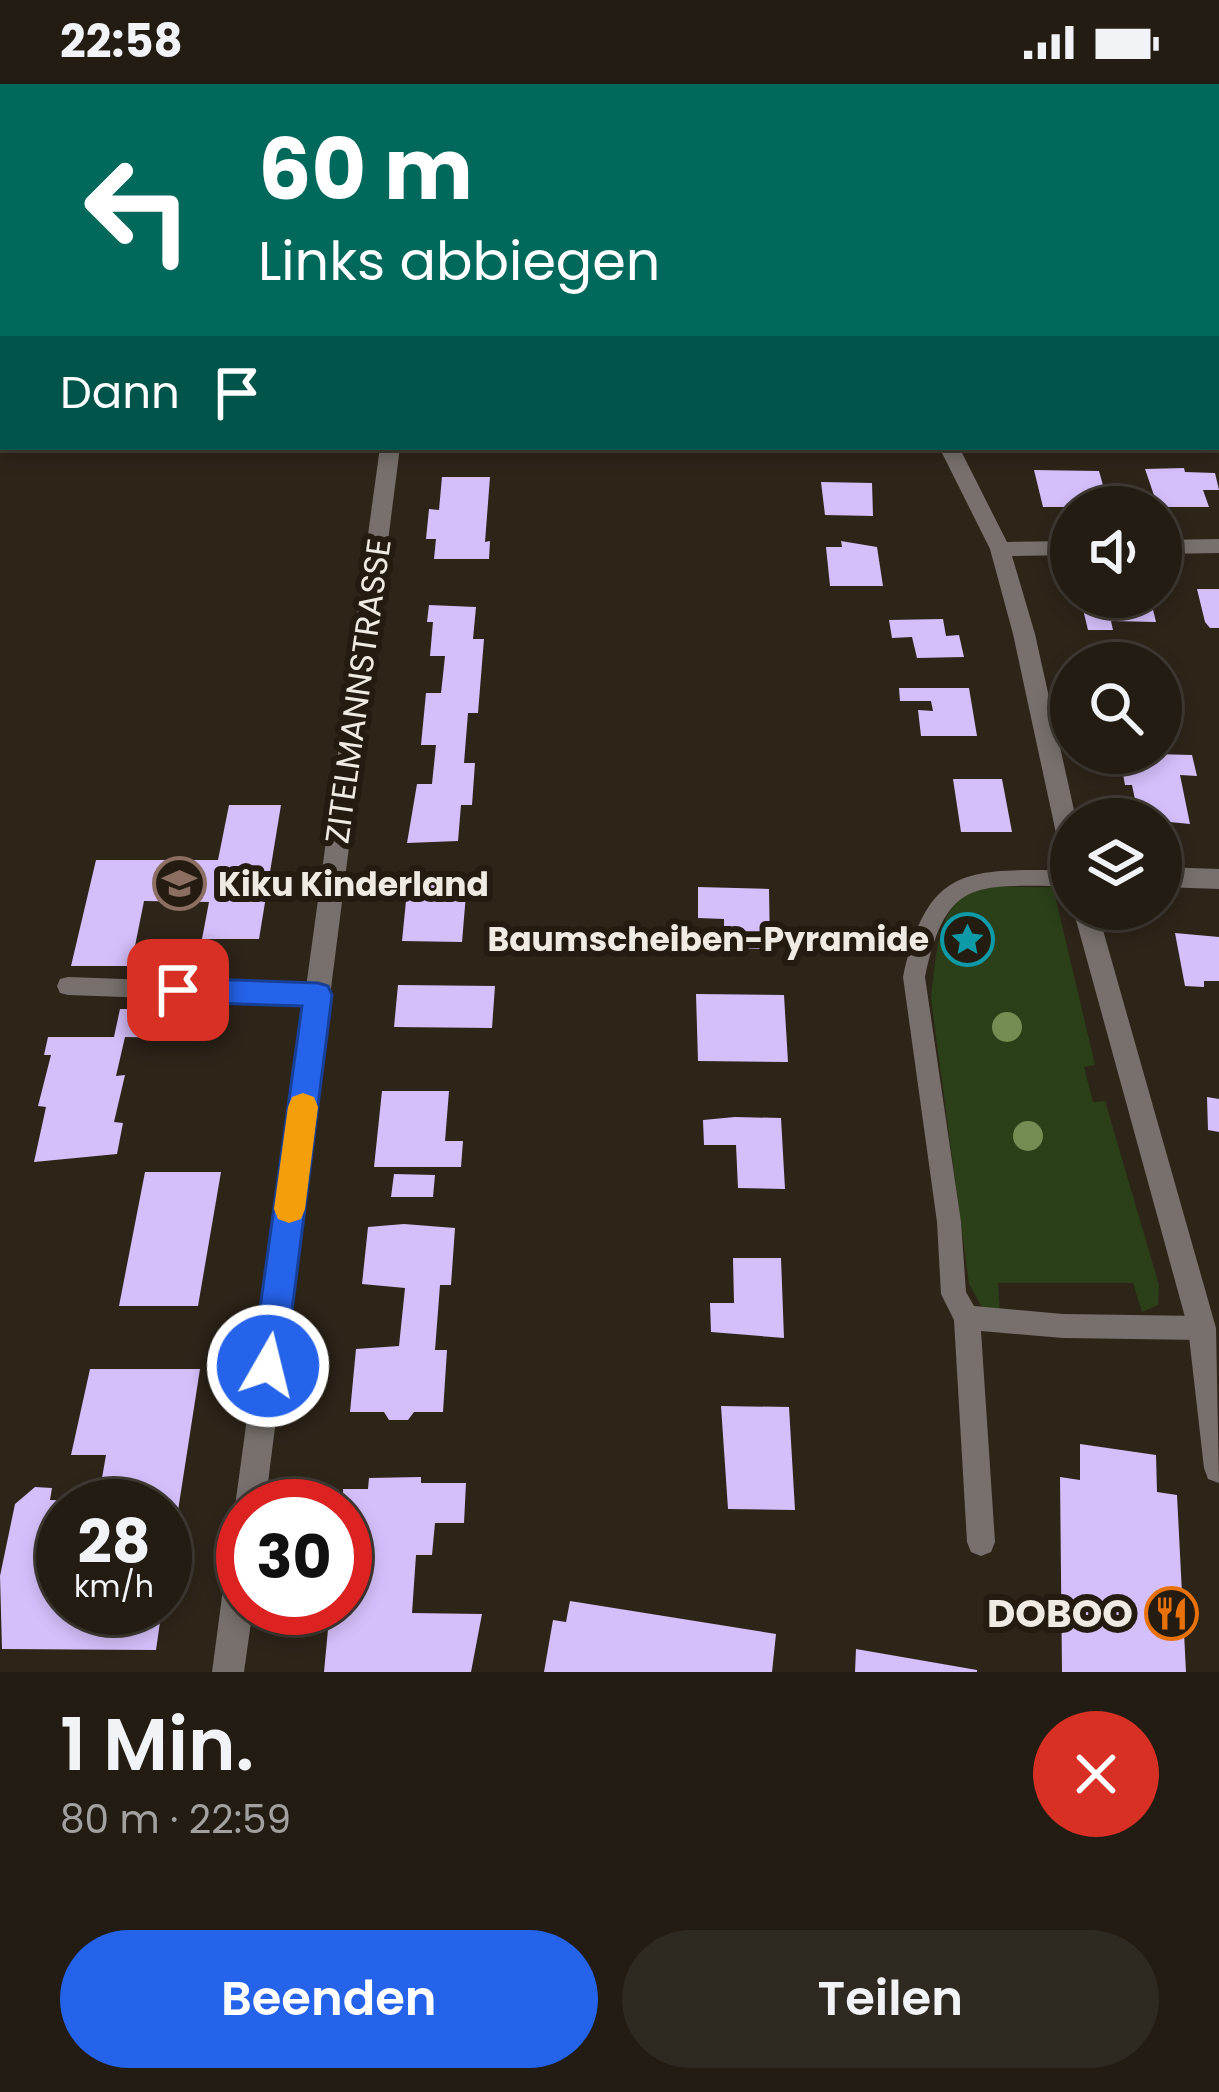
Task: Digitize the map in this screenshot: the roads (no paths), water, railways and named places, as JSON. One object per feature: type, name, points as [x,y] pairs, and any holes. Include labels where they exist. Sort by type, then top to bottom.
[{"type":"street","name":"ZITELMANNSTRASSE","points":[[254,1479],[390,450]]},
{"type":"street","points":[[950,450],[1000,549],[1060,798]]},
{"type":"street","points":[[1182,547],[1219,546]]},
{"type":"street","points":[[1000,549],[1050,548]]},
{"type":"street","points":[[1182,878],[1219,879]]},
{"type":"street","points":[[1091,930],[1210,1329],[1219,1468]]},
{"type":"street","points":[[228,1672],[233,1635]]},
{"type":"lane","points":[[981,1542],[967,1318],[954,1294],[949,1222],[914,977],[928,922],[956,885],[986,878],[1050,878]]},
{"type":"lane","points":[[68,986],[318,995]]},
{"type":"lane","points":[[967,1318],[1084,1327],[1210,1329]]},
{"type":"place","name":"Kiku Kinderland","points":[[179,884]]},
{"type":"place","name":"Baumscheiben-Pyramide","points":[[968,939]]},
{"type":"place","name":"DOBOO","points":[[1172,1613]]}]
